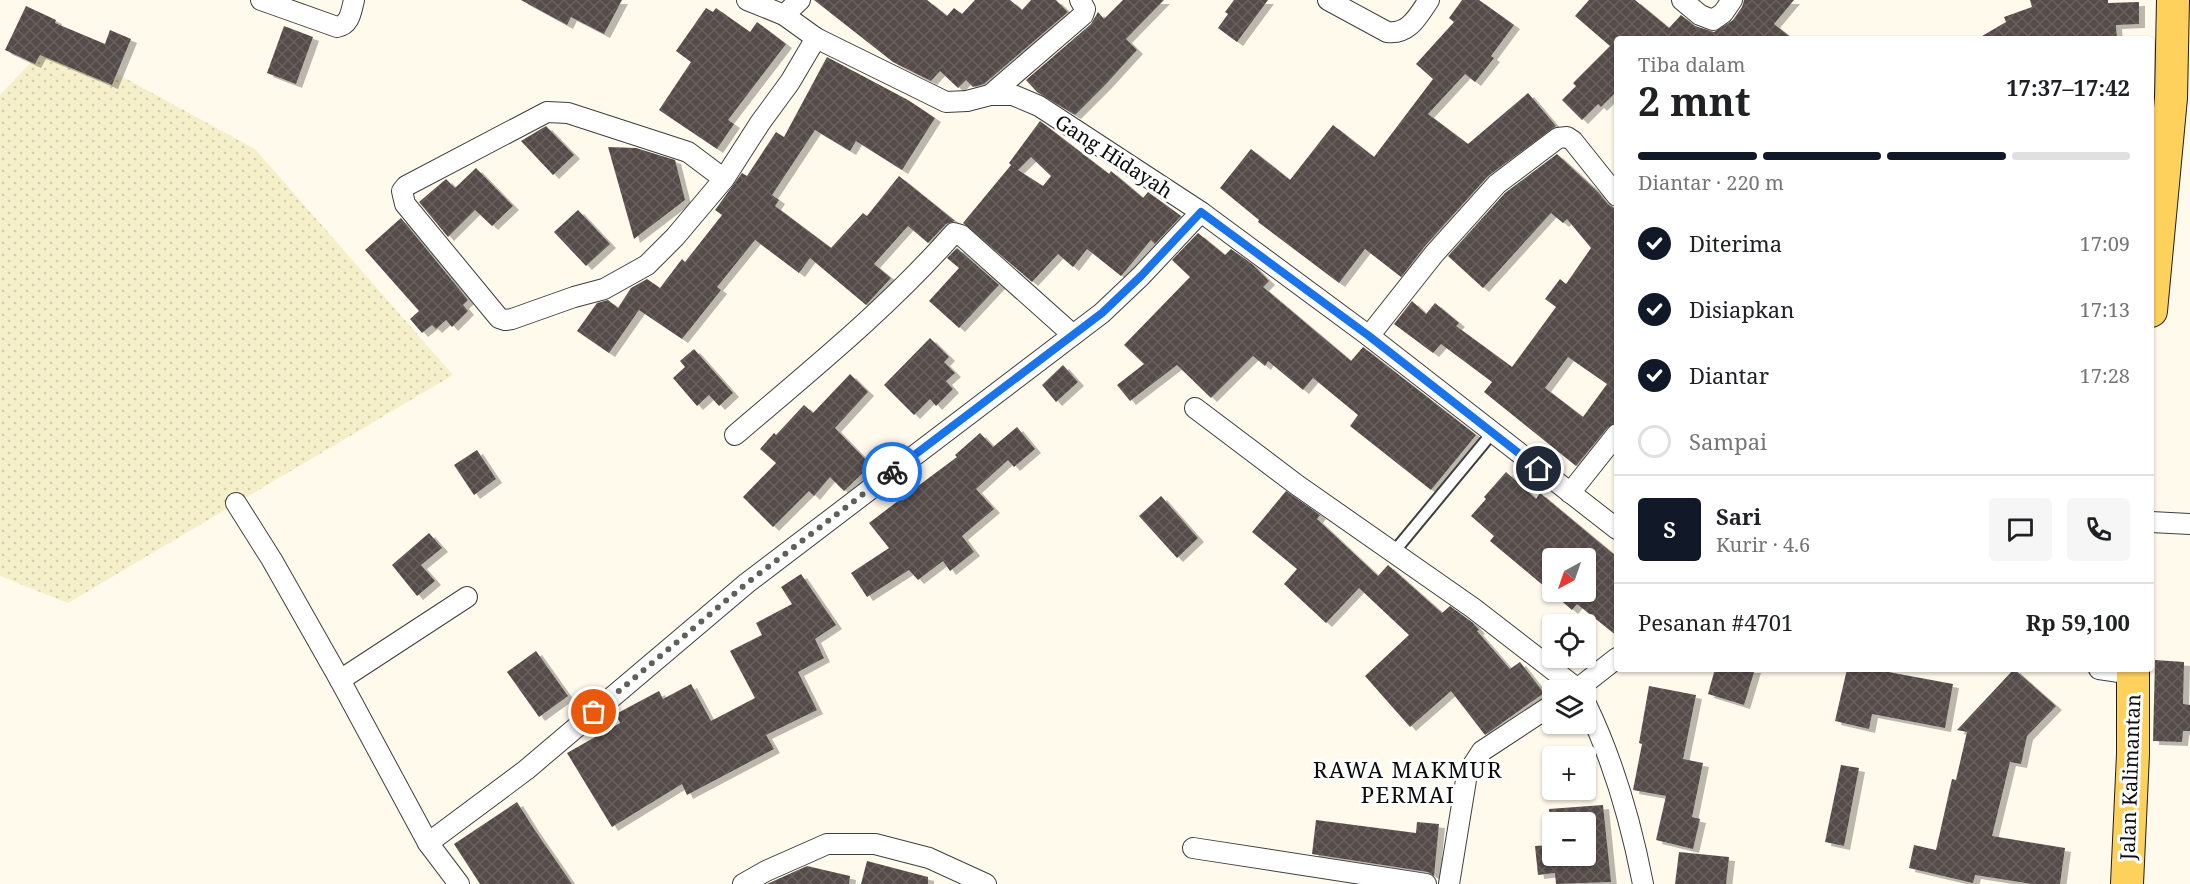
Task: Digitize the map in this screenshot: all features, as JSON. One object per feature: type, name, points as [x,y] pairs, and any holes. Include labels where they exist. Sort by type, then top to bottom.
[{"type":"main road","points":[[2154,238],[2156,190],[2171,88],[2173,0]]},
{"type":"main road","name":"Jalan Kalimantan","points":[[2127,884],[2133,754],[2133,672]]},
{"type":"street","points":[[261,0],[337,27],[343,26],[348,21],[354,0]]},
{"type":"street","name":"Gang Hidayah","points":[[747,0],[784,15],[816,38],[946,102],[967,101],[990,95],[1012,95],[1039,106],[1201,212],[1369,336],[1614,527]]},
{"type":"street","points":[[784,15],[800,0]]},
{"type":"street","points":[[990,95],[1083,15],[1085,9],[1080,0]]},
{"type":"street","points":[[1329,0],[1387,32],[1397,33],[1409,28],[1429,0]]},
{"type":"street","points":[[1682,0],[1700,15],[1713,20],[1723,13],[1732,0]]},
{"type":"street","points":[[724,179],[688,152],[567,113],[547,112],[406,186],[402,191],[405,204],[493,312],[505,320],[604,289],[646,265],[675,237],[724,179],[790,82],[816,38]]},
{"type":"street","points":[[1369,336],[1434,254],[1497,184],[1558,138],[1567,137],[1574,141],[1614,192]]},
{"type":"street","points":[[428,843],[526,770],[747,583],[1102,313],[1141,276],[1201,212]]},
{"type":"street","points":[[735,435],[892,299],[954,233],[961,235],[1073,335]]},
{"type":"street","points":[[1195,408],[1297,485],[1473,608],[1564,680]]},
{"type":"street","points":[[1570,493],[1614,438]]},
{"type":"street","points":[[236,503],[272,560],[340,680],[428,843],[459,884]]},
{"type":"street","points":[[2154,522],[2190,524]]},
{"type":"street","points":[[340,680],[467,597]]},
{"type":"street","points":[[1594,680],[1614,661]]},
{"type":"street","points":[[1449,884],[1467,774],[1482,751],[1542,712]]},
{"type":"street","points":[[1596,726],[1634,839],[1643,884]]},
{"type":"street","points":[[743,884],[766,871],[827,844],[875,844],[929,858],[986,884]]},
{"type":"street","points":[[1194,848],[1426,884]]},
{"type":"lane","points":[[1394,553],[1493,432]]},
{"type":"shaded area","points":[[53,39],[255,149],[453,375],[68,603],[0,576],[0,95]]},
{"type":"building","points":[[521,0],[622,0],[604,34],[571,17],[567,25]]},
{"type":"building","points":[[814,0],[927,0],[947,16],[954,8],[962,14],[975,0],[1010,0],[1022,10],[1031,0],[1056,0],[1068,12],[984,84],[973,87],[966,80],[958,88],[940,71],[931,81],[893,62]]},
{"type":"building","points":[[1123,0],[1164,0],[1126,39],[1137,50],[1106,84],[1075,115],[1037,92],[1026,80],[1091,24],[1098,12],[1104,19]]},
{"type":"building","points":[[1234,0],[1268,0],[1237,42],[1218,28],[1228,14],[1225,12]]},
{"type":"building","points":[[1462,0],[1479,0],[1514,25],[1491,56],[1494,58],[1475,82],[1465,74],[1428,114],[1468,144],[1528,93],[1556,126],[1488,176],[1425,246],[1401,277],[1365,249],[1339,283],[1258,222],[1259,220],[1220,188],[1251,149],[1290,180],[1333,125],[1374,157],[1433,79],[1416,64],[1454,22],[1449,18]]},
{"type":"building","points":[[1589,0],[1635,0],[1669,28],[1681,15],[1695,26],[1714,32],[1733,20],[1744,0],[1794,0],[1774,24],[1789,36],[1614,36],[1614,94],[1601,107],[1598,104],[1582,120],[1562,100],[1576,86],[1573,83],[1610,46],[1575,16]]},
{"type":"building","points":[[2030,0],[2139,2],[2139,24],[2116,25],[2117,36],[1982,36],[2006,22],[2004,17],[2032,7]]},
{"type":"building","points":[[26,6],[56,20],[55,23],[105,44],[110,30],[131,39],[112,85],[40,55],[35,64],[5,50]]},
{"type":"building","points":[[706,8],[713,12],[716,8],[750,32],[757,22],[786,44],[728,120],[734,124],[717,149],[659,110],[691,62],[676,51]]},
{"type":"building","points":[[284,26],[313,37],[296,84],[267,73]]},
{"type":"building","points":[[827,57],[908,100],[935,118],[902,170],[856,141],[850,151],[815,130],[772,195],[779,200],[775,206],[831,248],[863,213],[867,216],[899,176],[955,221],[946,224],[928,243],[908,226],[874,264],[891,278],[866,305],[810,258],[799,273],[755,240],[717,287],[721,290],[682,339],[639,310],[609,353],[577,331],[597,303],[608,300],[618,308],[631,288],[647,279],[660,288],[682,259],[685,262],[722,215],[715,210],[742,173],[747,176],[776,132],[784,137]]},
{"type":"building","points":[[1040,121],[1109,174],[1111,171],[1143,198],[1148,192],[1181,216],[1155,244],[1151,240],[1121,276],[1087,249],[1073,267],[1058,254],[1032,282],[963,223],[1011,165],[1009,163]],"holes":[[[1031,157],[1051,176],[1043,186],[1018,170]]]},
{"type":"building","points":[[546,126],[574,155],[553,175],[521,141]]},
{"type":"building","points":[[608,147],[636,148],[675,160],[685,200],[634,239]]},
{"type":"building","points":[[1557,154],[1614,208],[1614,424],[1608,427],[1576,466],[1484,392],[1492,382],[1441,344],[1433,353],[1394,324],[1412,301],[1426,314],[1435,303],[1459,323],[1456,326],[1512,367],[1556,307],[1545,299],[1560,279],[1566,284],[1591,248],[1567,219],[1563,223],[1551,213],[1483,288],[1448,256],[1505,193]],"holes":[[[1568,357],[1607,384],[1583,417],[1545,388]]]},
{"type":"building","points":[[476,168],[513,206],[492,226],[475,210],[448,237],[419,202],[446,179],[455,188]]},
{"type":"building","points":[[578,210],[610,244],[586,266],[554,232]]},
{"type":"building","points":[[401,218],[468,300],[463,305],[468,311],[452,327],[446,320],[436,329],[432,325],[422,333],[410,319],[419,311],[365,250]]},
{"type":"building","points":[[1198,233],[1225,255],[1231,249],[1252,264],[1269,281],[1263,287],[1351,361],[1363,347],[1476,435],[1431,490],[1350,426],[1358,415],[1313,378],[1303,390],[1268,361],[1265,366],[1253,356],[1211,398],[1177,365],[1130,401],[1117,385],[1144,364],[1124,345],[1190,277],[1172,260]]},
{"type":"building","points":[[957,248],[999,285],[959,328],[929,301],[959,268],[947,258]]},
{"type":"building","points":[[930,338],[949,357],[944,362],[955,373],[946,381],[953,389],[936,406],[930,399],[914,415],[884,385]]},
{"type":"building","points":[[694,349],[733,393],[719,406],[709,395],[697,406],[673,378],[685,367],[680,361]]},
{"type":"building","points":[[1063,365],[1078,382],[1056,402],[1042,385]]},
{"type":"building","points":[[850,374],[868,392],[835,428],[871,465],[844,491],[830,477],[814,496],[809,491],[773,527],[743,497],[776,463],[760,449],[804,405],[813,413]]},
{"type":"building","points":[[1017,427],[1035,449],[1014,467],[1008,460],[976,489],[994,509],[962,536],[974,552],[950,571],[943,561],[918,580],[909,570],[867,597],[851,573],[889,548],[869,523],[898,501],[896,498],[916,483],[918,486],[957,457],[955,455],[980,433],[993,447]]},
{"type":"building","points":[[477,450],[496,479],[474,495],[454,465]]},
{"type":"building","points":[[1506,472],[1536,499],[1540,493],[1614,555],[1614,634],[1596,619],[1596,614],[1590,614],[1577,604],[1572,610],[1562,602],[1596,602],[1596,548],[1542,548],[1542,585],[1490,541],[1494,536],[1471,516]]},
{"type":"building","points":[[1286,491],[1320,515],[1317,519],[1378,576],[1388,565],[1442,613],[1450,606],[1473,623],[1479,630],[1477,631],[1510,669],[1520,662],[1542,690],[1542,694],[1485,735],[1451,691],[1410,727],[1365,676],[1409,635],[1359,588],[1326,623],[1284,584],[1297,569],[1252,532]]},
{"type":"building","points":[[1161,496],[1198,538],[1177,558],[1139,516]]},
{"type":"building","points":[[429,533],[442,548],[421,565],[435,581],[417,596],[392,565]]},
{"type":"building","points":[[801,574],[836,625],[815,639],[824,658],[798,672],[817,710],[766,735],[774,749],[687,795],[682,784],[612,827],[567,753],[620,723],[616,714],[659,691],[663,699],[691,684],[711,721],[755,698],[730,651],[762,635],[756,623],[792,604],[781,587]]},
{"type":"building","points":[[536,651],[568,696],[539,717],[507,672]]},
{"type":"building","points":[[2155,660],[2184,662],[2183,704],[2190,705],[2190,731],[2183,731],[2182,742],[2153,741]]},
{"type":"building","points":[[1714,672],[1754,672],[1744,705],[1708,694]]},
{"type":"building","points":[[1846,672],[1888,672],[1953,684],[1945,728],[1872,714],[1869,729],[1835,721]]},
{"type":"building","points":[[2011,672],[2017,672],[2056,706],[2027,736],[2021,764],[2010,762],[1992,836],[2065,848],[2060,884],[2032,884],[1975,875],[1973,883],[1909,868],[1914,845],[1936,850],[1952,779],[1956,780],[1967,732],[1957,730]]},
{"type":"building","points":[[1649,686],[1696,695],[1683,759],[1703,763],[1692,817],[1700,819],[1693,849],[1656,840],[1666,796],[1633,790],[1642,744],[1639,743]]},
{"type":"building","points":[[1841,765],[1859,768],[1844,846],[1825,842]]},
{"type":"building","points":[[517,802],[572,884],[480,884],[454,844]]},
{"type":"building","points":[[1603,805],[1611,882],[1556,884],[1555,873],[1538,875],[1535,846],[1542,846],[1542,866],[1596,866],[1596,812],[1549,812],[1549,809]]},
{"type":"building","points":[[1316,820],[1416,833],[1417,822],[1439,824],[1434,876],[1428,872],[1312,854]]},
{"type":"building","points":[[1679,852],[1729,857],[1726,884],[1675,884]]},
{"type":"building","points":[[867,861],[928,877],[928,884],[861,884]]},
{"type":"building","points":[[807,866],[850,876],[849,884],[767,884]]},
{"type":"way so far","points":[[594,712],[747,583],[892,472]]},
{"type":"district","name":"RAWA MAKMUR PERMAI","points":[[1408,782]]},
{"type":"route","points":[[892,472],[1102,313],[1141,276],[1201,212],[1369,336],[1539,469]]}]
